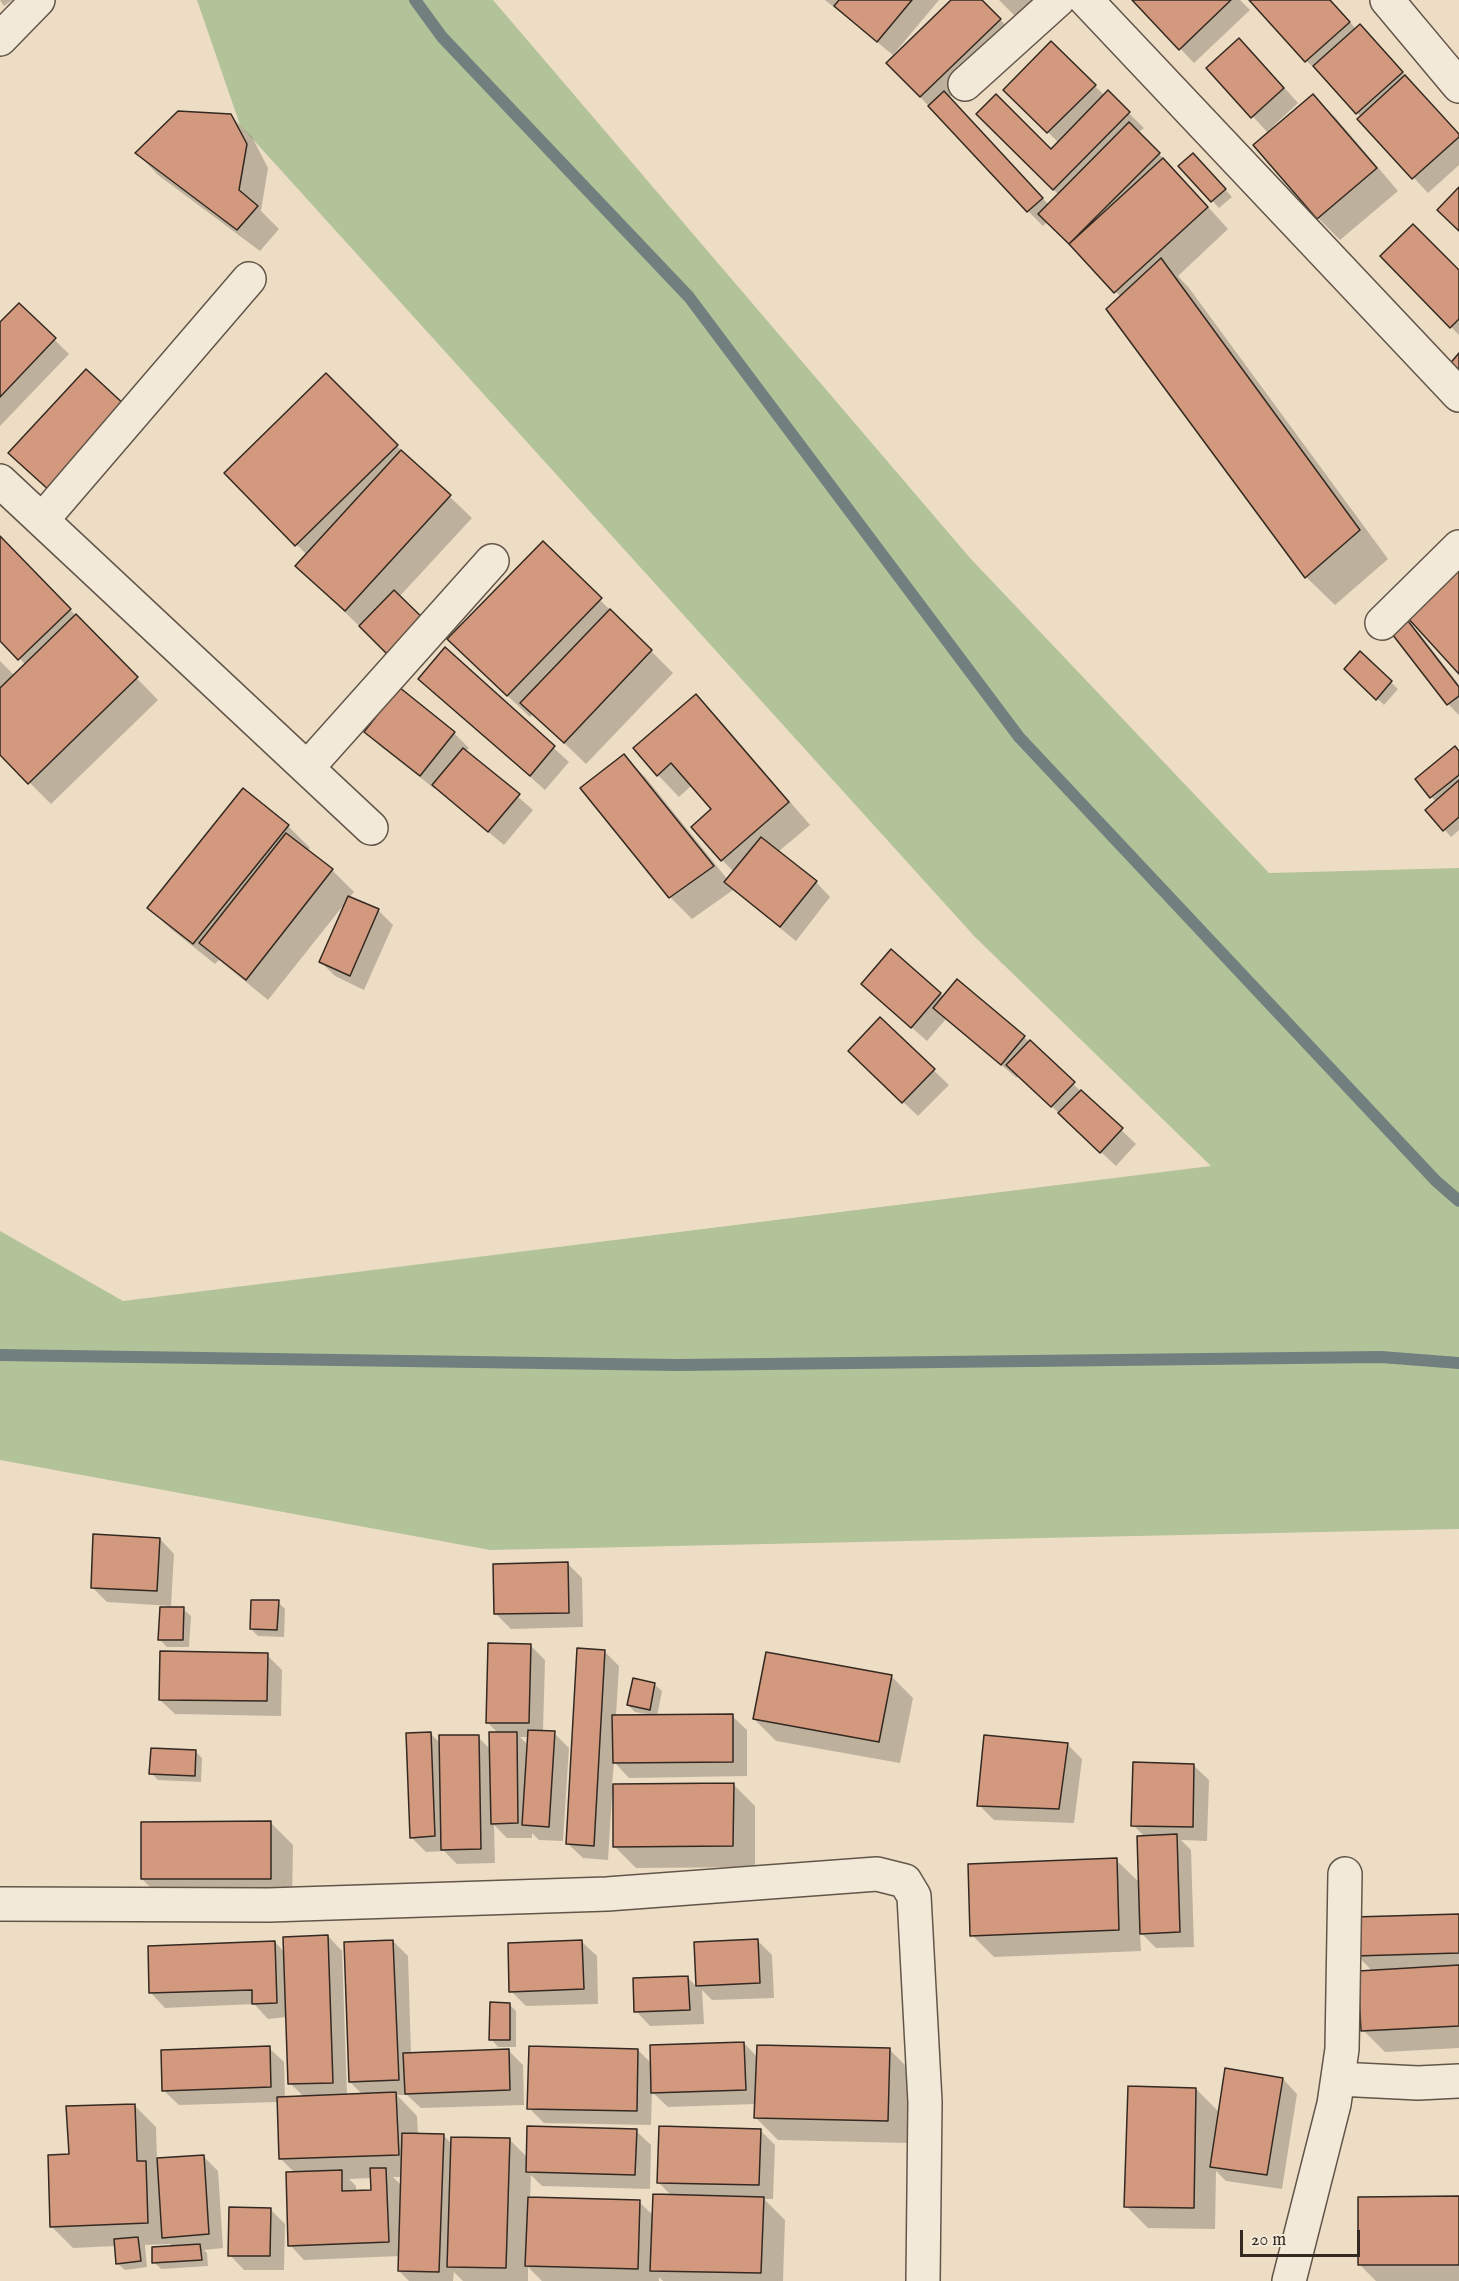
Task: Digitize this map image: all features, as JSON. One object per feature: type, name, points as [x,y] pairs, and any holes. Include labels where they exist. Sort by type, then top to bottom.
[{"type":"street","points":[[0,39],[38,0]]},
{"type":"street","points":[[965,84],[1058,0]]},
{"type":"street","points":[[1086,0],[1459,395]]},
{"type":"street","points":[[1386,0],[1459,86]]},
{"type":"street","points":[[42,520],[249,279]]},
{"type":"street","points":[[0,481],[371,828]]},
{"type":"street","points":[[1382,623],[1459,546]]},
{"type":"street","points":[[307,768],[492,561]]},
{"type":"street","points":[[0,1904],[269,1905],[584,1895],[877,1874],[905,1881],[914,1896],[925,2102],[923,2281]]},
{"type":"street","points":[[1289,2281],[1334,2104],[1338,2079],[1342,2049],[1345,1874]]},
{"type":"street","points":[[1338,2079],[1418,2083],[1459,2082]]},
{"type":"green space","points":[[197,0],[493,0],[970,558],[1269,873],[1459,868],[1459,1529],[490,1550],[0,1460],[0,1231],[123,1301],[1211,1166],[975,937],[240,125]]},
{"type":"building","points":[[839,0],[912,0],[877,42],[834,6]]},
{"type":"building","points":[[951,0],[982,0],[1001,19],[920,97],[886,63]]},
{"type":"building","points":[[1132,0],[1231,0],[1179,50]]},
{"type":"building","points":[[1249,0],[1330,0],[1350,22],[1305,62]]},
{"type":"building","points":[[1360,24],[1403,72],[1356,114],[1313,66]]},
{"type":"building","points":[[1239,38],[1284,88],[1251,118],[1206,68]]},
{"type":"building","points":[[1051,41],[1096,85],[1047,133],[1003,90]]},
{"type":"building","points":[[1405,75],[1459,134],[1459,137],[1412,179],[1357,119]]},
{"type":"building","points":[[1108,90],[1130,112],[1053,190],[976,114],[996,94],[1051,149]]},
{"type":"building","points":[[944,91],[1043,198],[1027,212],[928,106]]},
{"type":"building","points":[[1313,94],[1377,168],[1317,219],[1253,145]]},
{"type":"building","points":[[178,111],[231,114],[247,144],[239,190],[258,206],[237,230],[135,153]]},
{"type":"building","points":[[1129,122],[1160,153],[1069,244],[1038,214]]},
{"type":"building","points":[[1193,153],[1226,189],[1211,202],[1178,166]]},
{"type":"building","points":[[1163,158],[1208,207],[1114,293],[1069,244]]},
{"type":"building","points":[[1459,187],[1459,231],[1437,210]]},
{"type":"building","points":[[1413,224],[1459,270],[1459,319],[1450,328],[1380,256]]},
{"type":"building","points":[[1161,258],[1360,530],[1305,578],[1106,309]]},
{"type":"building","points":[[19,303],[56,338],[0,397],[0,322]]},
{"type":"building","points":[[1459,353],[1459,378],[1447,367]]},
{"type":"building","points":[[86,369],[127,407],[50,491],[8,453]]},
{"type":"building","points":[[326,373],[398,445],[295,546],[224,473]]},
{"type":"building","points":[[401,450],[451,495],[345,611],[295,566]]},
{"type":"building","points":[[0,536],[71,609],[18,660],[0,641]]},
{"type":"building","points":[[543,541],[602,598],[507,696],[447,639]]},
{"type":"building","points":[[1459,568],[1459,674],[1406,616]]},
{"type":"building","points":[[394,590],[430,625],[394,661],[359,626]]},
{"type":"building","points":[[610,609],[652,650],[564,743],[520,703]]},
{"type":"building","points":[[76,614],[138,677],[28,784],[0,755],[0,688]]},
{"type":"building","points":[[1405,617],[1459,687],[1459,696],[1447,705],[1389,630]]},
{"type":"building","points":[[445,647],[555,746],[530,776],[418,679]]},
{"type":"building","points":[[1360,651],[1392,681],[1376,700],[1344,669]]},
{"type":"building","points":[[399,687],[455,732],[420,776],[364,732]]},
{"type":"building","points":[[696,694],[789,802],[721,861],[691,827],[711,809],[671,763],[657,776],[633,748]]},
{"type":"building","points":[[1455,746],[1459,751],[1459,775],[1430,798],[1415,779]]},
{"type":"building","points":[[463,748],[520,794],[488,832],[432,785]]},
{"type":"building","points":[[624,754],[714,866],[669,898],[580,788]]},
{"type":"building","points":[[1459,780],[1459,817],[1443,831],[1425,810]]},
{"type":"building","points":[[243,788],[289,825],[193,944],[147,908]]},
{"type":"building","points":[[286,833],[333,869],[246,980],[199,943]]},
{"type":"building","points":[[761,837],[817,881],[780,927],[724,882]]},
{"type":"building","points":[[348,896],[379,909],[350,976],[319,962]]},
{"type":"building","points":[[891,949],[941,993],[911,1028],[861,984]]},
{"type":"building","points":[[957,979],[1025,1036],[1001,1065],[933,1008]]},
{"type":"building","points":[[880,1017],[935,1069],[902,1103],[848,1051]]},
{"type":"building","points":[[1030,1040],[1075,1082],[1051,1107],[1006,1065]]},
{"type":"building","points":[[1081,1090],[1123,1128],[1100,1153],[1058,1113]]},
{"type":"building","points":[[93,1534],[160,1538],[157,1591],[91,1588]]},
{"type":"building","points":[[568,1562],[569,1613],[494,1614],[493,1564]]},
{"type":"building","points":[[251,1600],[279,1600],[277,1630],[250,1629]]},
{"type":"building","points":[[160,1607],[184,1607],[183,1640],[158,1640]]},
{"type":"building","points":[[488,1643],[531,1644],[529,1723],[486,1723]]},
{"type":"building","points":[[577,1648],[605,1650],[594,1846],[566,1844]]},
{"type":"building","points":[[160,1651],[268,1653],[267,1701],[159,1700]]},
{"type":"building","points":[[766,1652],[892,1675],[879,1742],[753,1719]]},
{"type":"building","points":[[633,1678],[655,1683],[650,1710],[627,1705]]},
{"type":"building","points":[[733,1714],[733,1762],[613,1763],[612,1715]]},
{"type":"building","points":[[528,1730],[555,1731],[549,1827],[522,1825]]},
{"type":"building","points":[[431,1732],[435,1836],[410,1838],[406,1733]]},
{"type":"building","points":[[489,1732],[517,1732],[518,1823],[491,1824]]},
{"type":"building","points":[[439,1735],[479,1735],[481,1849],[441,1850]]},
{"type":"building","points":[[984,1735],[1068,1743],[1059,1809],[977,1806]]},
{"type":"building","points":[[151,1748],[196,1750],[195,1776],[149,1774]]},
{"type":"building","points":[[1133,1762],[1194,1764],[1193,1827],[1131,1826]]},
{"type":"building","points":[[734,1783],[733,1846],[613,1847],[613,1784]]},
{"type":"building","points":[[271,1821],[271,1879],[141,1879],[141,1822]]},
{"type":"building","points":[[1177,1834],[1180,1932],[1140,1934],[1137,1836]]},
{"type":"building","points":[[1117,1858],[1119,1930],[970,1936],[968,1864]]},
{"type":"building","points":[[1459,1914],[1459,1953],[1355,1956],[1354,1917]]},
{"type":"building","points":[[328,1935],[333,2083],[288,2084],[283,1937]]},
{"type":"building","points":[[758,1939],[760,1983],[696,1986],[694,1942]]},
{"type":"building","points":[[393,1940],[399,2080],[349,2082],[344,1942]]},
{"type":"building","points":[[582,1940],[584,1989],[509,1992],[508,1943]]},
{"type":"building","points":[[275,1941],[277,2003],[252,2004],[252,1990],[149,1993],[148,1946]]},
{"type":"building","points":[[1459,1965],[1459,2026],[1361,2031],[1358,1971]]},
{"type":"building","points":[[688,1976],[690,2010],[634,2012],[633,1978]]},
{"type":"building","points":[[490,2002],[510,2003],[510,2040],[489,2040]]},
{"type":"building","points":[[744,2042],[746,2090],[651,2093],[650,2045]]},
{"type":"building","points":[[757,2045],[890,2048],[888,2121],[754,2118]]},
{"type":"building","points":[[270,2046],[271,2087],[162,2091],[161,2050]]},
{"type":"building","points":[[529,2046],[638,2049],[637,2111],[527,2109]]},
{"type":"building","points":[[509,2049],[510,2090],[405,2094],[403,2053]]},
{"type":"building","points":[[1225,2068],[1283,2078],[1267,2175],[1210,2167]]},
{"type":"building","points":[[1128,2086],[1196,2088],[1194,2208],[1124,2207]]},
{"type":"building","points":[[396,2092],[399,2155],[279,2159],[277,2097]]},
{"type":"building","points":[[135,2104],[137,2161],[146,2161],[148,2223],[50,2227],[48,2155],[69,2154],[66,2106]]},
{"type":"building","points":[[527,2126],[637,2129],[635,2175],[526,2172]]},
{"type":"building","points":[[659,2126],[761,2129],[759,2185],[657,2183]]},
{"type":"building","points":[[402,2133],[444,2134],[439,2272],[398,2271]]},
{"type":"building","points":[[451,2137],[510,2138],[506,2268],[447,2267]]},
{"type":"building","points":[[204,2155],[209,2234],[162,2238],[157,2158]]},
{"type":"building","points":[[370,2168],[386,2168],[389,2242],[288,2246],[286,2172],[342,2170],[342,2191],[371,2190]]},
{"type":"building","points":[[653,2194],[764,2197],[761,2273],[650,2271]]},
{"type":"building","points":[[1459,2196],[1459,2265],[1358,2265],[1358,2197]]},
{"type":"building","points":[[528,2197],[640,2200],[638,2269],[525,2266]]},
{"type":"building","points":[[229,2207],[271,2208],[270,2256],[228,2256]]},
{"type":"building","points":[[138,2237],[141,2261],[116,2264],[114,2239]]},
{"type":"building","points":[[200,2244],[202,2260],[152,2263],[152,2247]]},
{"type":"waterway","points":[[415,0],[442,37],[689,297],[1019,737],[1436,1181],[1459,1201]]},
{"type":"waterway","points":[[0,1355],[677,1365],[1381,1357],[1459,1363]]}]
